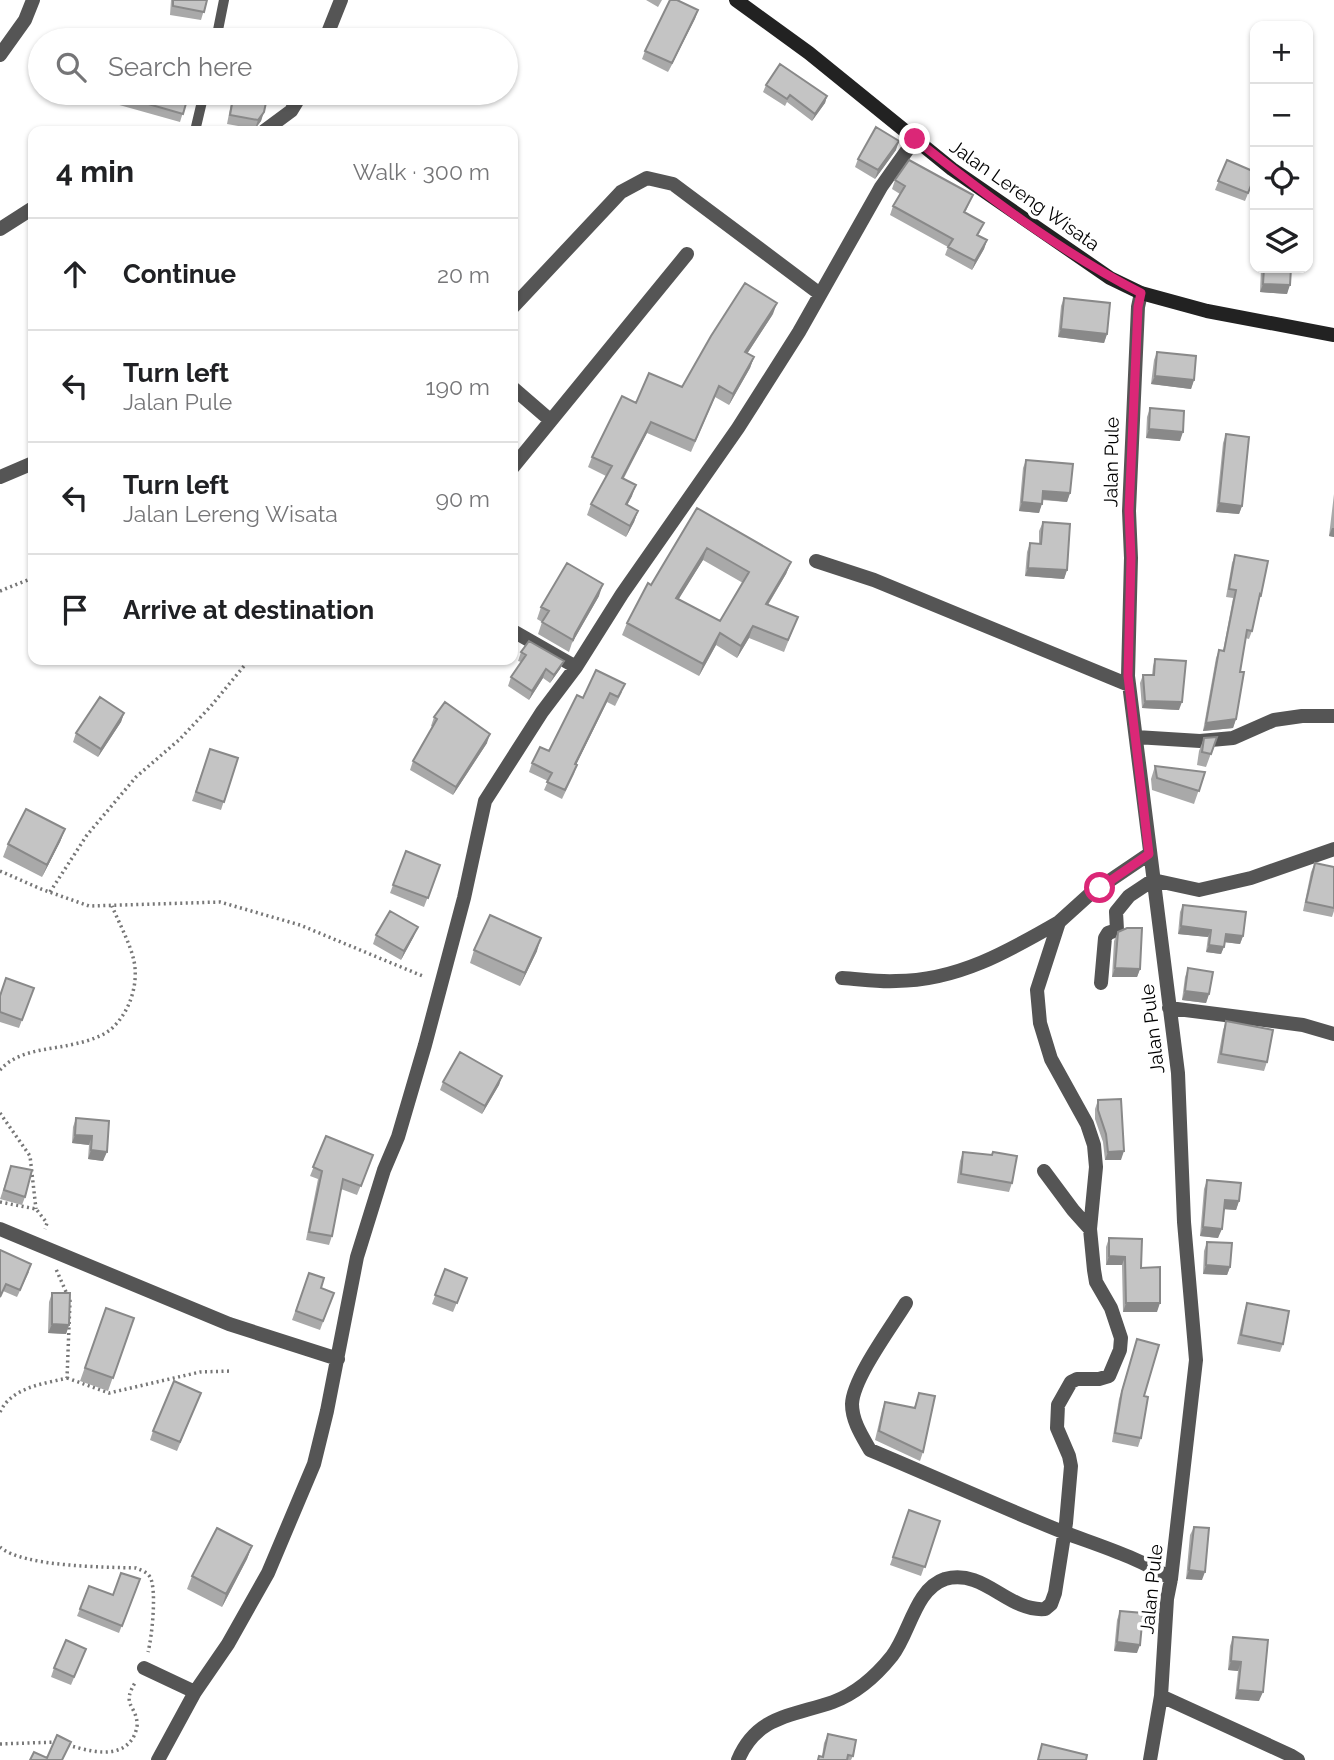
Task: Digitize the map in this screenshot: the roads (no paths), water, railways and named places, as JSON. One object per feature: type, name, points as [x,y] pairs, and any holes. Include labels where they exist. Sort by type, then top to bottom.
[{"type":"main road","name":"Jalan Lereng Wisata","points":[[736,0],[820,61],[996,201],[1110,278],[1141,293],[1207,311],[1334,335]]},
{"type":"street","points":[[0,55],[25,20],[33,0]]},
{"type":"street","points":[[330,28],[341,0]]},
{"type":"street","points":[[271,126],[295,105]]},
{"type":"street","points":[[158,1760],[195,1692],[228,1644],[268,1573],[314,1464],[338,1359],[357,1257],[384,1170],[398,1138],[464,898],[485,801],[622,594],[738,428],[820,294],[881,187],[915,139]]},
{"type":"street","points":[[518,302],[621,192],[647,178],[673,184],[820,294]]},
{"type":"street","points":[[0,229],[28,211]]},
{"type":"street","points":[[518,461],[687,254]]},
{"type":"street","name":"Jalan Pule","points":[[1141,293],[1132,411],[1129,685],[1178,1073],[1184,1222],[1196,1360],[1167,1599],[1161,1696],[1150,1760]]},
{"type":"street","points":[[518,392],[550,420]]},
{"type":"street","points":[[0,477],[28,465]]},
{"type":"street","points":[[816,561],[874,580],[1129,685]]},
{"type":"street","points":[[518,634],[576,667]]},
{"type":"street","points":[[1136,737],[1200,741],[1233,738],[1274,720],[1334,716]]},
{"type":"street","points":[[1101,983],[1105,938],[1108,933],[1117,930],[1116,912],[1129,896],[1153,880],[1199,890],[1251,878],[1334,849]]},
{"type":"street","points":[[842,978],[898,982],[955,973],[995,958],[1059,922],[1090,894],[1149,854]]},
{"type":"street","points":[[738,1760],[745,1744],[763,1726],[788,1715],[836,1701],[867,1684],[893,1654],[925,1594],[934,1584],[949,1578],[970,1577],[1026,1607],[1045,1609],[1051,1604],[1065,1532],[1071,1461],[1057,1427],[1058,1405],[1071,1382],[1109,1376],[1121,1344],[1120,1332],[1111,1308],[1097,1282],[1090,1228],[1096,1167],[1094,1145],[1087,1125],[1051,1059],[1040,1024],[1037,990],[1059,922]]},
{"type":"street","points":[[1170,1008],[1303,1025],[1334,1034]]},
{"type":"street","points":[[1044,1171],[1090,1228]]},
{"type":"street","points":[[0,1229],[229,1324],[338,1359]]},
{"type":"street","points":[[906,1303],[877,1348],[855,1392],[852,1404],[860,1433],[870,1450],[1112,1549],[1158,1570],[1171,1579]]},
{"type":"street","points":[[144,1668],[195,1692]]},
{"type":"street","points":[[1161,1696],[1298,1760]]},
{"type":"lane","points":[[218,28],[224,0]]},
{"type":"lane","points":[[196,126],[201,105]]}]
